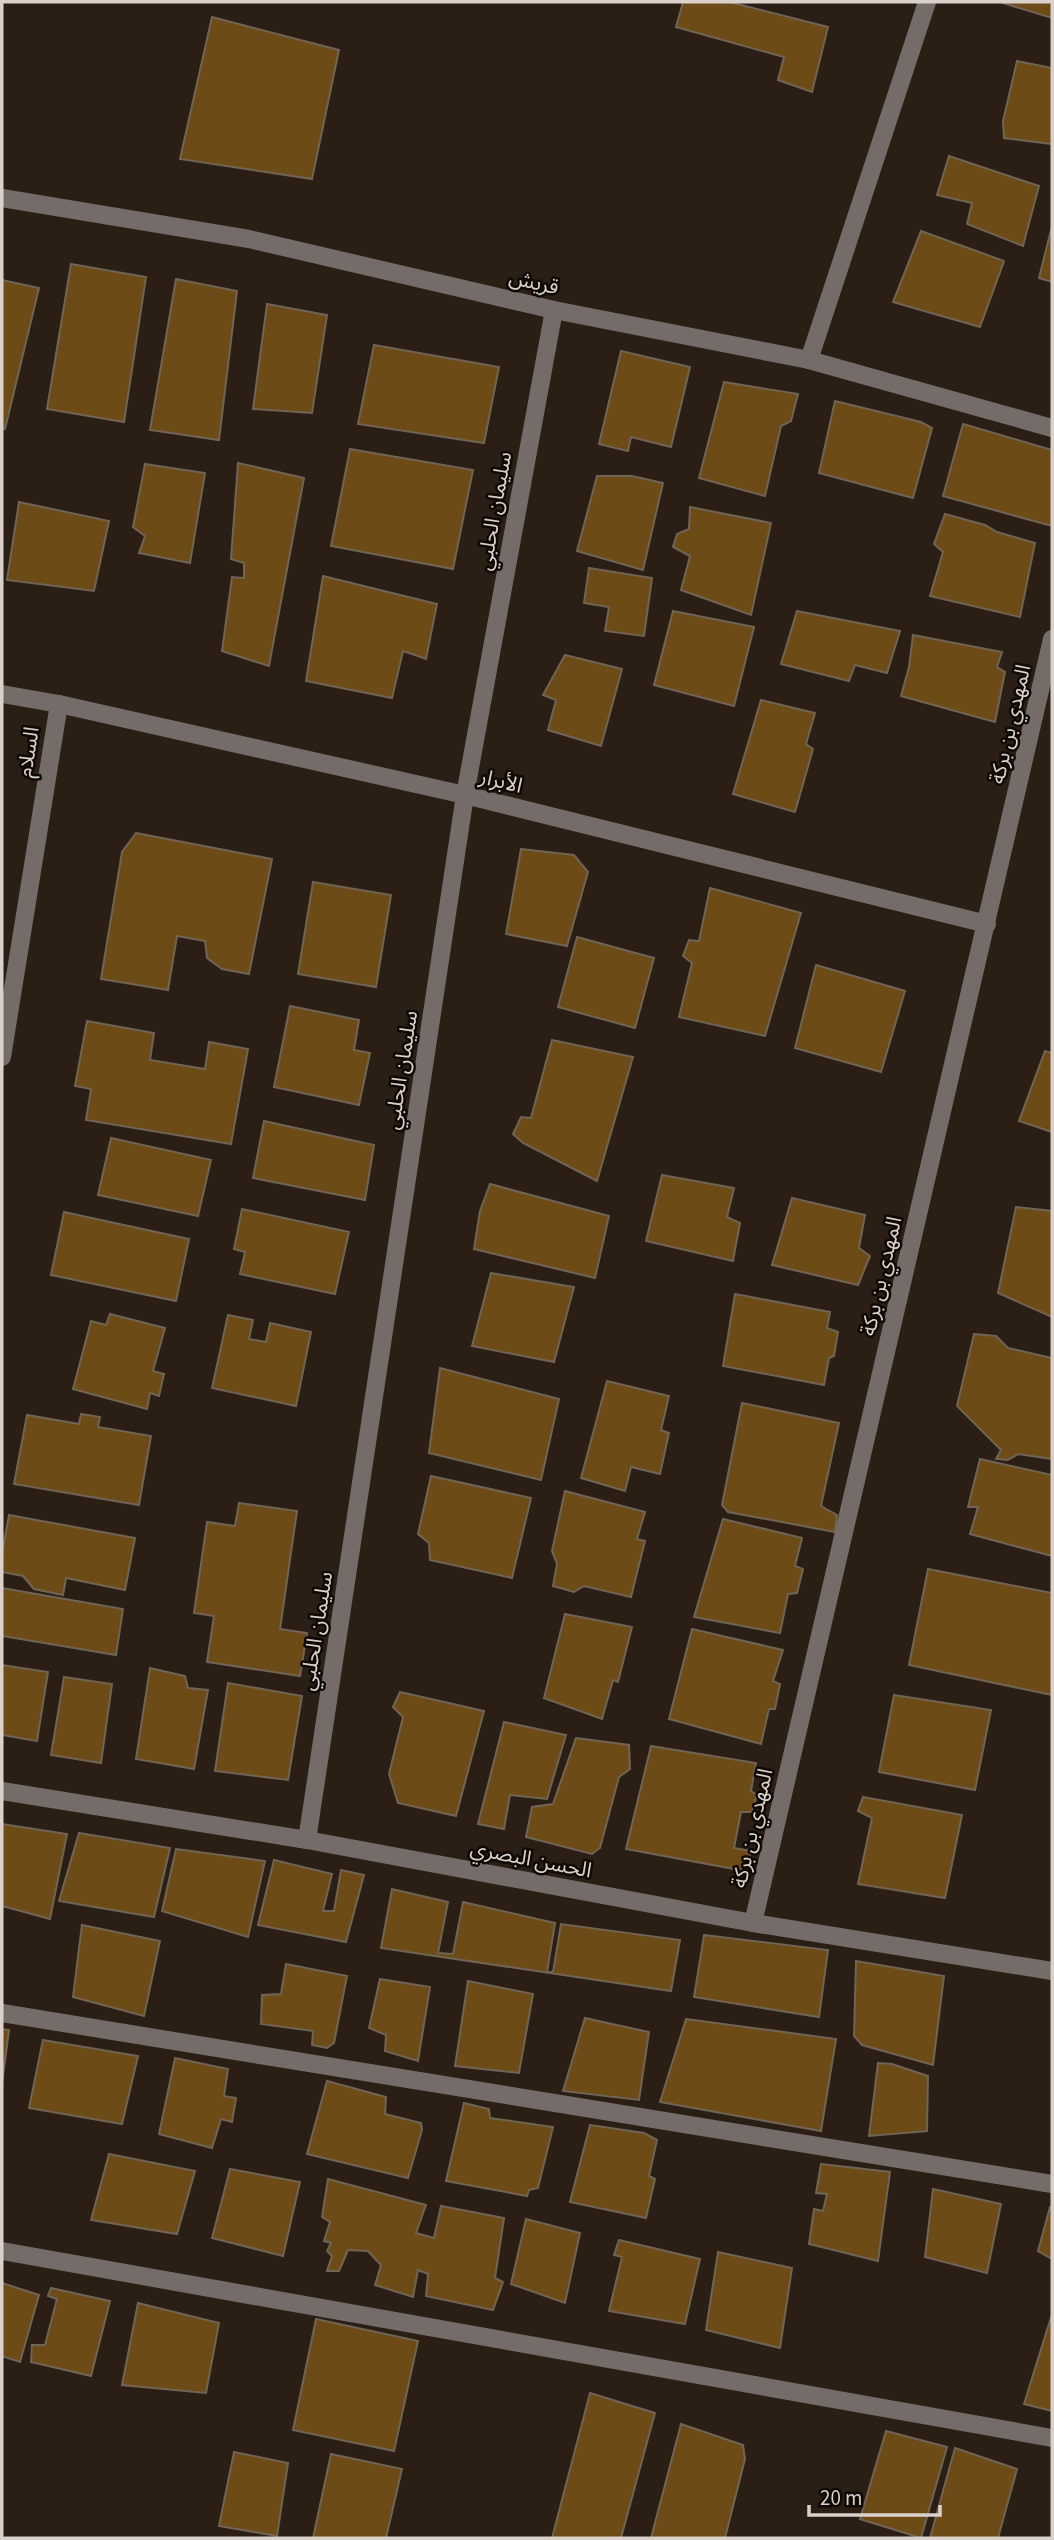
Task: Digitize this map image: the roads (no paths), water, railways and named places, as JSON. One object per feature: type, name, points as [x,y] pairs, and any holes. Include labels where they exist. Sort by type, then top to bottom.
[{"type":"street","points":[[809,360],[927,2]]},
{"type":"street","name":"قريش","points":[[2,198],[249,239],[554,310],[809,360],[1052,428]]},
{"type":"street","name":"سليمان الحلبي","points":[[307,1840],[466,796],[554,310]]},
{"type":"street","name":"المهدي بن بركة","points":[[753,1923],[1052,639]]},
{"type":"street","name":"الأبرار","points":[[2,694],[59,704],[466,796],[987,923]]},
{"type":"street","name":"السلام","points":[[2,1057],[59,704]]},
{"type":"street","name":"الحسن البصري","points":[[2,1791],[307,1840],[753,1923],[1052,1971]]},
{"type":"street","points":[[2,2013],[1052,2184]]},
{"type":"street","points":[[2,2250],[1052,2438]]}]
